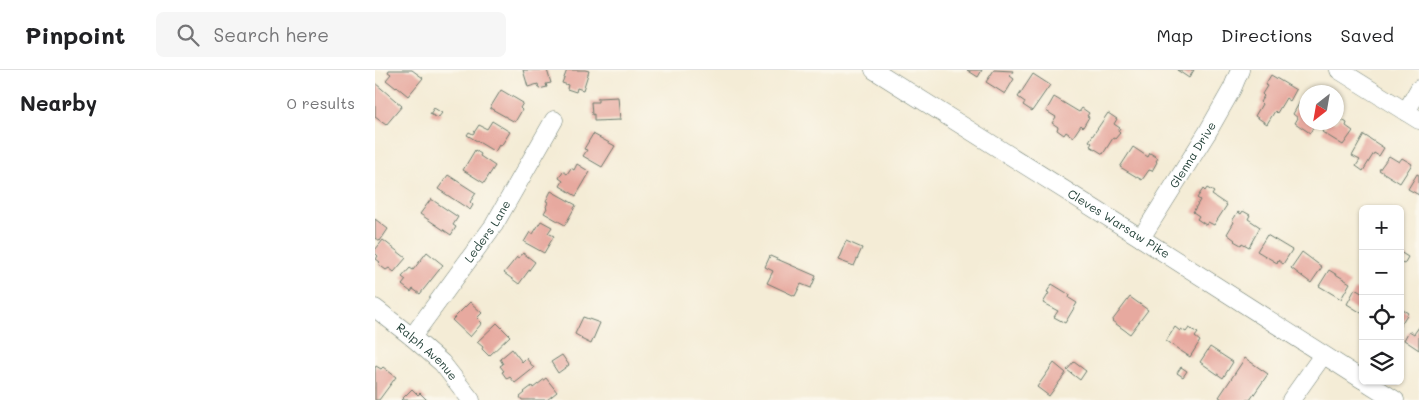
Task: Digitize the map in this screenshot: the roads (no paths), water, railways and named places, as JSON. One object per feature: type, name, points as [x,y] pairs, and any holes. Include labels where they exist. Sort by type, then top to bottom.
[{"type":"street","name":"Cleves Warsaw Pike","points":[[874,70],[1359,378]]},
{"type":"street","name":"Glenna Drive","points":[[1141,238],[1207,133],[1232,89],[1240,70]]},
{"type":"street","points":[[1339,70],[1412,116],[1419,90]]},
{"type":"street","name":"Leders Lane","points":[[412,337],[493,225],[554,120]]},
{"type":"street","name":"Ralph Avenue","points":[[375,308],[442,363],[471,400]]},
{"type":"street","points":[[1291,400],[1323,355]]},
{"type":"street","name":"Cleves Warsaw Pike","points":[[1371,385],[1395,400]]}]
